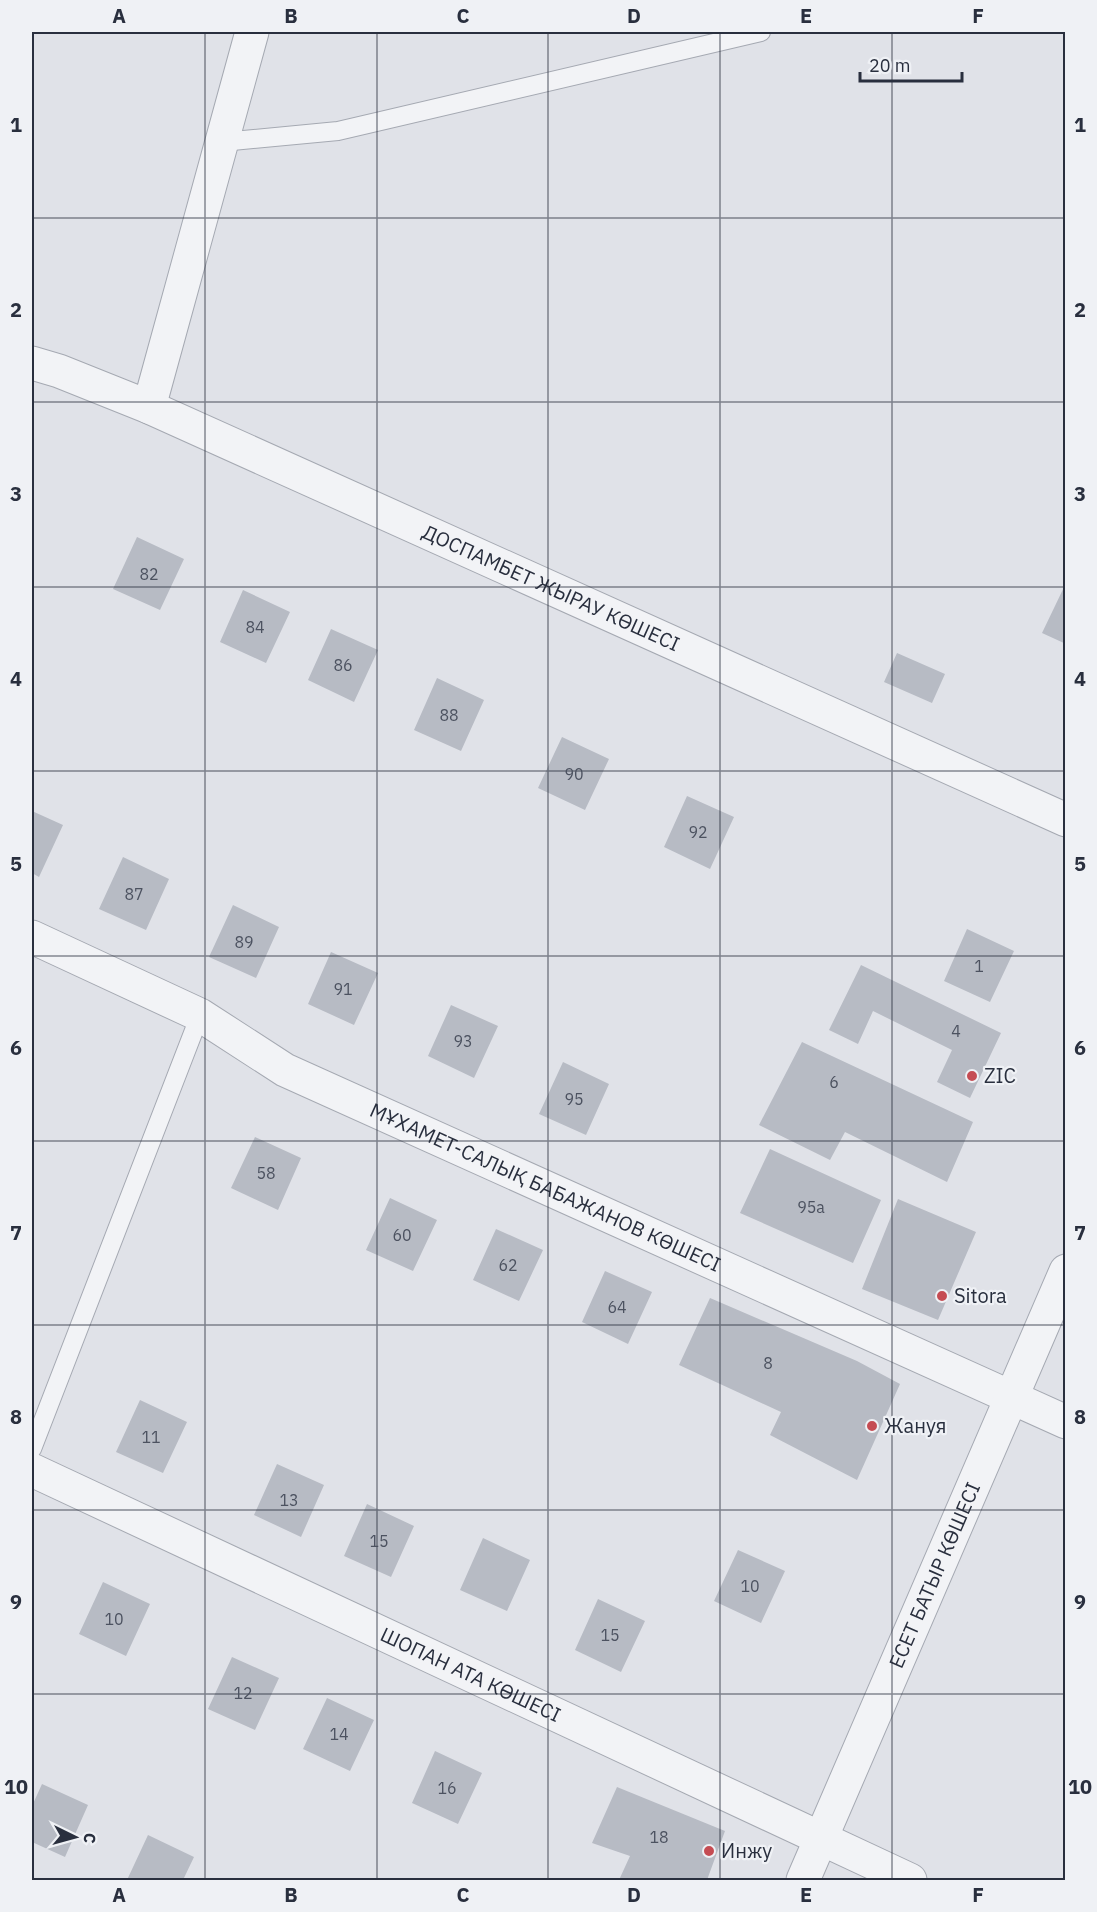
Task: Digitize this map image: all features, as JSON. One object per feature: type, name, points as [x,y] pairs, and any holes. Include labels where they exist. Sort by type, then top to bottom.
[{"type":"street","points":[[149,407],[252,32]]},
{"type":"street","name":"ДОСПАМБЕТ ЖЫРАУ КӨШЕСІ","points":[[32,363],[59,371],[149,407],[1065,820]]},
{"type":"street","name":"МҰХАМЕТ-САЛЫҚ БАБАЖАНОВ КӨШЕСІ","points":[[32,937],[200,1015],[285,1070],[1012,1396],[1065,1422]]},
{"type":"street","name":"ЕСЕТ БАТЫР КӨШЕСІ","points":[[803,1881],[1065,1271]]},
{"type":"street","name":"ШОПАН АТА КӨШЕСІ","points":[[32,1470],[910,1881]]},
{"type":"lane","points":[[222,142],[338,131],[761,32]]},
{"type":"lane","points":[[32,1449],[200,1015]]},
{"type":"building","points":[[137,537],[184,559],[160,610],[113,589]]},
{"type":"building","points":[[1066,583],[1066,644],[1042,633]]},
{"type":"building","points":[[243,590],[290,612],[266,663],[220,642]]},
{"type":"building","points":[[331,629],[378,650],[354,702],[308,680]]},
{"type":"building","points":[[897,653],[945,674],[932,703],[884,682]]},
{"type":"building","points":[[437,678],[484,700],[461,751],[414,730]]},
{"type":"building","points":[[562,737],[609,759],[585,810],[538,788]]},
{"type":"building","points":[[687,796],[734,817],[710,869],[664,847]]},
{"type":"building","points":[[32,811],[63,825],[39,877],[32,873]]},
{"type":"building","points":[[123,857],[169,879],[146,930],[99,909]]},
{"type":"building","points":[[233,905],[279,927],[256,978],[209,957]]},
{"type":"building","points":[[967,929],[1014,951],[990,1002],[944,981]]},
{"type":"building","points":[[331,952],[378,973],[354,1025],[308,1004]]},
{"type":"building","points":[[861,965],[1001,1033],[970,1098],[937,1082],[952,1050],[873,1011],[858,1044],[829,1030]]},
{"type":"building","points":[[451,1005],[498,1026],[474,1078],[428,1056]]},
{"type":"building","points":[[802,1042],[973,1122],[947,1182],[845,1132],[830,1160],[759,1125]]},
{"type":"building","points":[[563,1062],[609,1084],[586,1135],[539,1114]]},
{"type":"building","points":[[255,1137],[301,1158],[278,1210],[231,1188]]},
{"type":"building","points":[[770,1149],[881,1200],[853,1263],[740,1213]]},
{"type":"building","points":[[390,1198],[437,1220],[413,1271],[366,1250]]},
{"type":"building","points":[[898,1199],[976,1232],[938,1320],[862,1289]]},
{"type":"building","points":[[496,1229],[543,1250],[519,1301],[473,1280]]},
{"type":"building","points":[[605,1271],[652,1292],[628,1344],[582,1322]]},
{"type":"building","points":[[710,1298],[857,1361],[900,1384],[857,1480],[770,1435],[781,1412],[679,1365]]},
{"type":"building","points":[[140,1400],[187,1422],[163,1473],[116,1452]]},
{"type":"building","points":[[277,1464],[324,1485],[301,1537],[254,1515]]},
{"type":"building","points":[[367,1504],[414,1526],[391,1577],[344,1556]]},
{"type":"building","points":[[483,1538],[530,1560],[507,1611],[460,1590]]},
{"type":"building","points":[[738,1550],[785,1571],[761,1623],[714,1601]]},
{"type":"building","points":[[103,1582],[150,1604],[126,1656],[79,1634]]},
{"type":"building","points":[[598,1599],[645,1621],[621,1672],[575,1650]]},
{"type":"building","points":[[232,1657],[279,1678],[255,1730],[208,1709]]},
{"type":"building","points":[[327,1698],[374,1720],[350,1771],[303,1749]]},
{"type":"building","points":[[435,1751],[482,1773],[458,1824],[412,1803]]},
{"type":"building","points":[[42,1784],[88,1805],[65,1857],[32,1842],[32,1806]]},
{"type":"building","points":[[617,1787],[725,1831],[707,1880],[619,1880],[630,1856],[592,1843]]},
{"type":"building","points":[[148,1835],[194,1857],[183,1880],[127,1880]]},
{"type":"place","name":"ZIC","points":[[972,1076]]},
{"type":"place","name":"Sitora","points":[[942,1296]]},
{"type":"place","name":"Жануя","points":[[872,1426]]},
{"type":"place","name":"Инжу","points":[[709,1851]]}]
